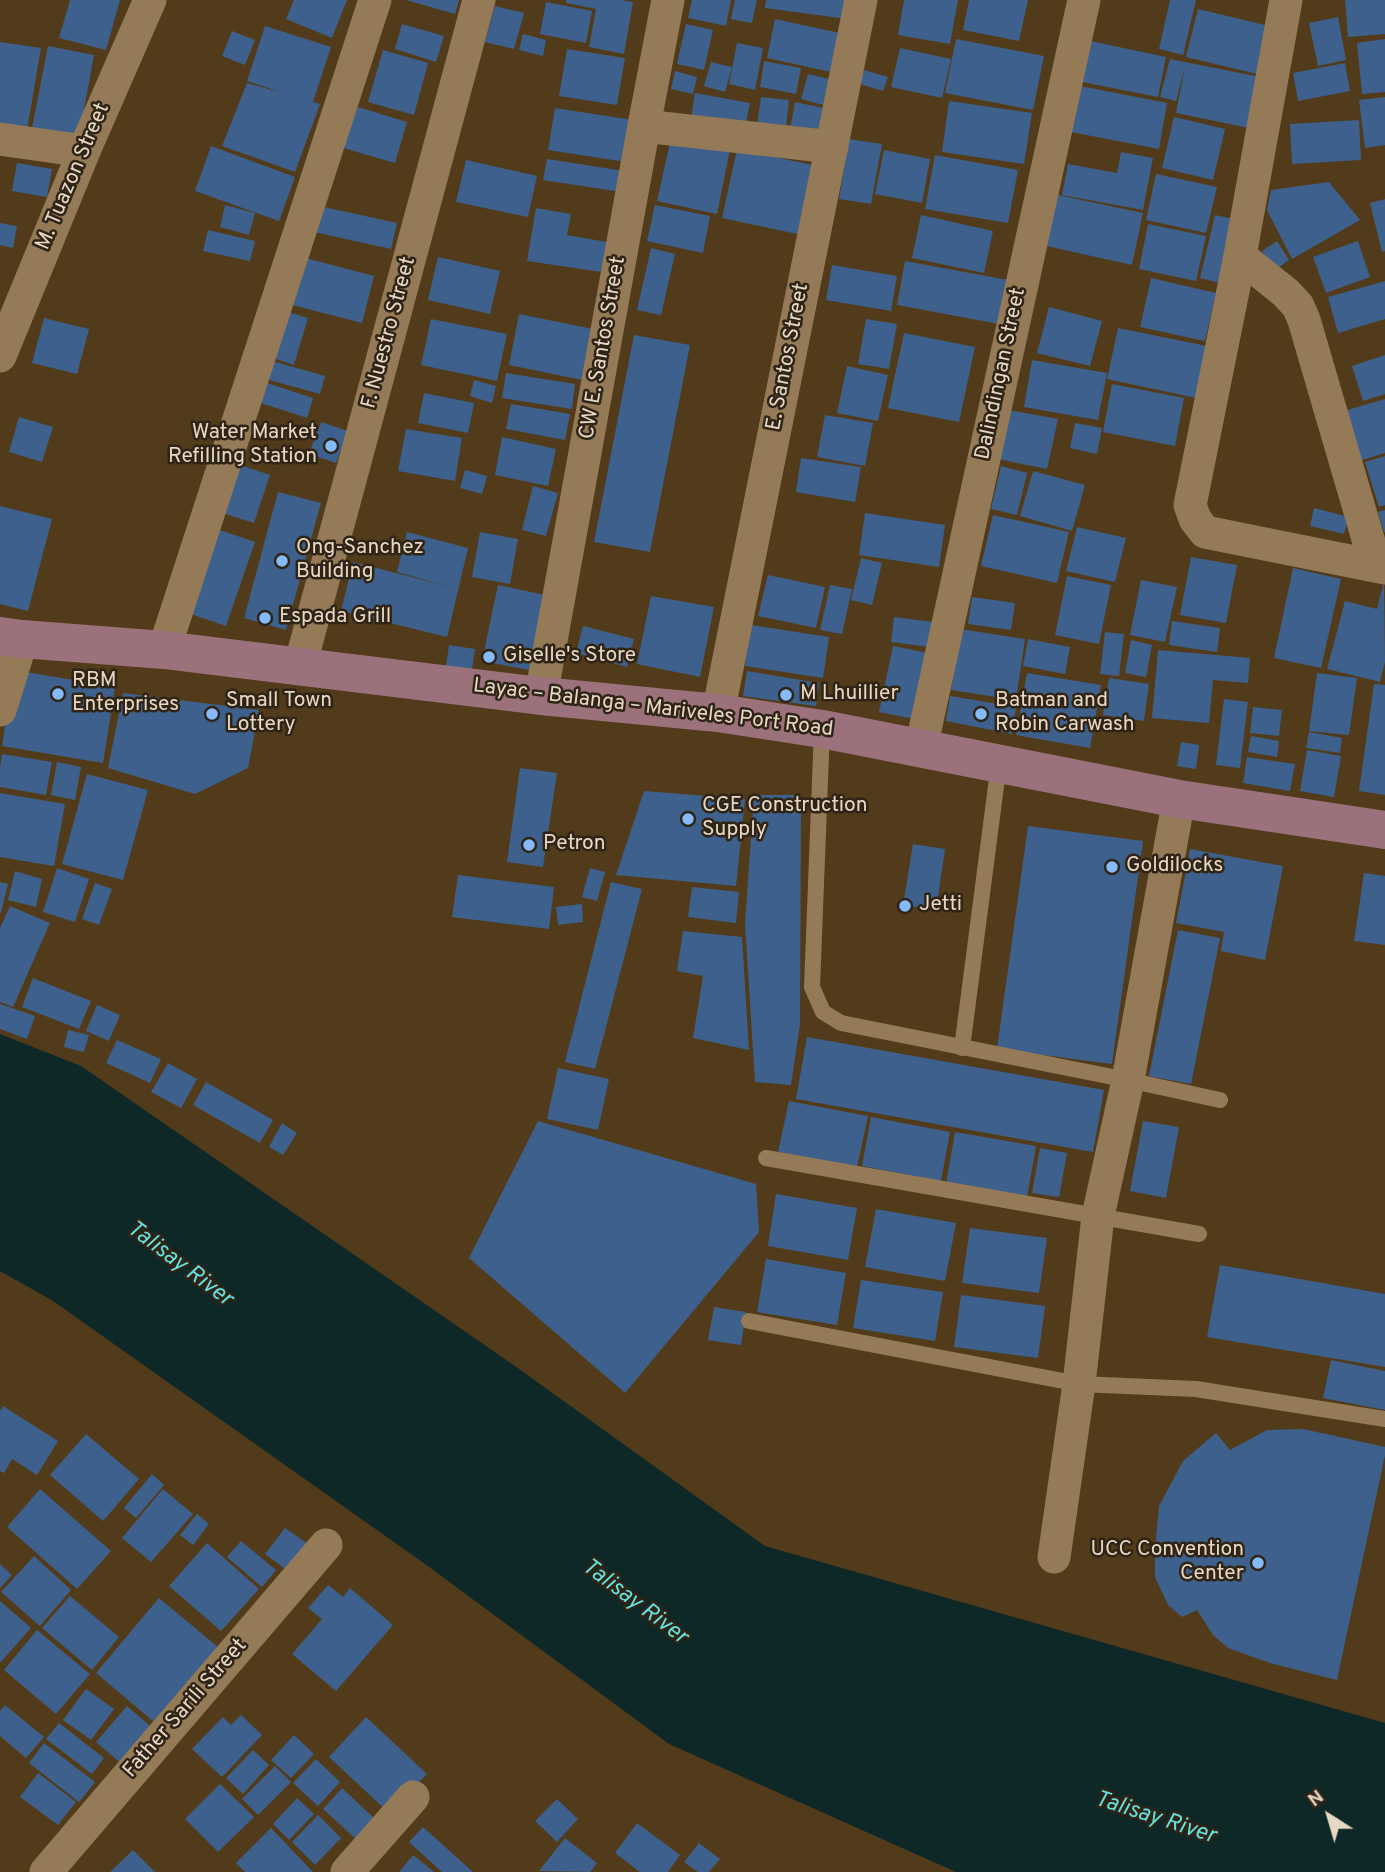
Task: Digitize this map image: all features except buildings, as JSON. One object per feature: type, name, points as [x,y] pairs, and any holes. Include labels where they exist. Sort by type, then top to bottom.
[{"type":"main road","name":"Layac – Balanga – Mariveles Port Road","points":[[11,638],[164,650],[541,696],[718,713],[822,729],[1179,799],[1385,830]]},
{"type":"street","name":"M. Tuazon Street","points":[[0,353],[150,0]]},
{"type":"street","points":[[164,650],[375,0]]},
{"type":"street","name":"F. Nuestro Street","points":[[300,666],[479,0]]},
{"type":"street","name":"CW E. Santos Street","points":[[541,696],[668,0]]},
{"type":"street","name":"E. Santos Street","points":[[718,713],[861,0]]},
{"type":"street","name":"Dalindingan Street","points":[[921,748],[1084,0]]},
{"type":"street","points":[[1240,256],[1298,306],[1381,567],[1205,532],[1195,519],[1190,505],[1240,256],[1286,0]]},
{"type":"street","points":[[643,126],[832,148]]},
{"type":"street","points":[[0,139],[84,150]]},
{"type":"street","points":[[0,710],[11,638]]},
{"type":"street","points":[[1054,1557],[1079,1384],[1098,1216],[1128,1080],[1179,799]]},
{"type":"street","name":"Father Sarili Street","points":[[46,1872],[326,1545]]},
{"type":"street","points":[[347,1872],[413,1797]]},
{"type":"lane","points":[[822,729],[812,987],[823,1012],[841,1023],[1220,1100]]},
{"type":"lane","points":[[962,1048],[999,763]]},
{"type":"lane","points":[[766,1158],[1199,1234]]},
{"type":"lane","points":[[749,1321],[1079,1384],[1196,1389],[1385,1419]]},
{"type":"water","name":"Talisay River","points":[[0,1034],[81,1066],[515,1366],[765,1546],[1385,1723],[1385,1872],[956,1872],[669,1744],[425,1564],[53,1301],[0,1271]]},
{"type":"place","name":"Water Market Refilling Station","points":[[331,446]]},
{"type":"place","name":"Ong-Sanchez Building","points":[[282,561]]},
{"type":"place","name":"Espada Grill","points":[[265,618]]},
{"type":"place","name":"Giselle's Store","points":[[489,657]]},
{"type":"place","name":"RBM Enterprises","points":[[58,694]]},
{"type":"place","name":"M Lhuillier","points":[[786,695]]},
{"type":"place","name":"Small Town Lottery","points":[[212,714]]},
{"type":"place","name":"Batman and Robin Carwash","points":[[981,714]]},
{"type":"place","name":"CGE Construction Supply","points":[[688,819]]},
{"type":"place","name":"Petron","points":[[529,845]]},
{"type":"place","name":"Goldilocks","points":[[1112,867]]},
{"type":"place","name":"Jetti","points":[[905,906]]},
{"type":"place","name":"UCC Convention Center","points":[[1258,1563]]}]
